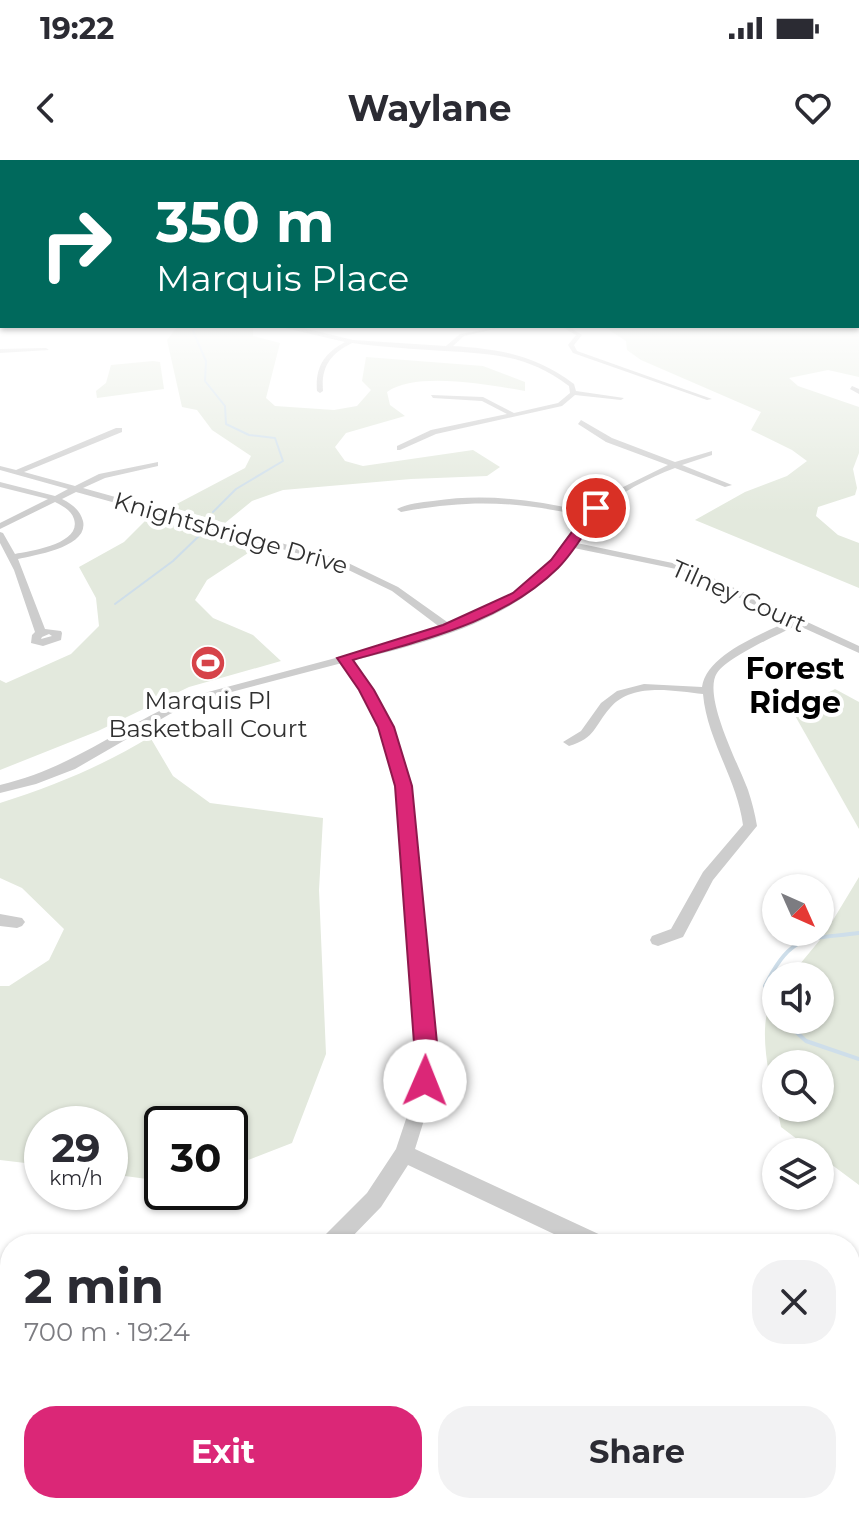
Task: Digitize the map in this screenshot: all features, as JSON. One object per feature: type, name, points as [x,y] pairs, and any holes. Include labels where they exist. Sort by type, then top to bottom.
[{"type":"street","points":[[572,387],[573,393]]},
{"type":"street","points":[[675,387],[709,399]]},
{"type":"street","points":[[400,448],[434,432],[560,405],[573,393],[621,398]]},
{"type":"street","points":[[433,396],[483,399],[515,416]]},
{"type":"street","points":[[581,422],[611,441],[728,485]]},
{"type":"street","points":[[0,482],[119,430]]},
{"type":"street","points":[[0,789],[70,766],[144,722],[197,698],[448,628],[501,605],[532,586],[556,563],[589,515],[614,495],[709,453]]},
{"type":"street","points":[[0,526],[115,472],[155,464]]},
{"type":"street","name":"Knightsbridge Drive","points":[[0,468],[339,562],[395,589],[448,628]]},
{"type":"street","points":[[0,482],[67,505],[77,515],[80,526],[76,534],[46,550],[12,557]]},
{"type":"street","points":[[401,509],[447,499],[481,497],[526,501],[589,515]]},
{"type":"street","points":[[0,535],[12,557],[41,633]]},
{"type":"street","name":"Tilney Court","points":[[568,544],[684,568],[859,650]]},
{"type":"street","points":[[658,940],[677,933],[708,876],[750,826],[746,802],[705,691],[706,680],[717,666],[796,621]]},
{"type":"street","points":[[340,1234],[376,1197],[405,1154],[422,1102],[426,1043],[404,786],[386,727],[367,690],[344,658]]},
{"type":"street","points":[[569,742],[591,732],[612,699],[633,690],[705,691]]},
{"type":"street","points":[[0,920],[17,922]]},
{"type":"street","points":[[405,1154],[577,1234]]},
{"type":"shaded area","points":[[101,387],[164,389],[97,398],[96,391]]},
{"type":"shaded area","points":[[178,387],[269,387],[266,398],[275,406],[334,410],[357,406],[371,390],[368,387],[397,387],[387,392],[390,405],[405,416],[346,433],[335,447],[345,461],[363,466],[473,450],[500,467],[487,476],[283,490],[252,501],[225,523],[171,507],[245,468],[251,456],[212,430],[197,410],[182,407]]},
{"type":"shaded area","points":[[501,387],[525,387],[525,391]]},
{"type":"shaded area","points":[[704,387],[801,387],[859,407],[859,453],[853,469],[857,488],[855,495],[818,507],[816,516],[838,535],[859,543],[859,588],[695,520],[745,492],[787,476],[807,461],[751,430],[761,412]]},
{"type":"shaded area","points":[[148,518],[257,547],[207,580],[195,600],[213,618],[253,635],[281,661],[189,687],[98,731],[0,770],[0,680],[6,683],[71,654],[99,626],[96,598],[79,567],[124,542]]},
{"type":"shaded area","points":[[835,689],[859,702],[859,829],[793,712]]},
{"type":"shaded area","points":[[150,737],[173,776],[210,803],[323,818],[319,890],[326,1054],[292,1143],[248,1160],[248,1106],[144,1106],[144,1179],[128,1176],[128,1106],[24,1106],[24,1163],[0,1160],[0,986],[9,986],[49,960],[64,929],[22,888],[0,878],[0,803],[39,790],[114,757]]},
{"type":"shaded area","points":[[859,877],[859,1185],[834,1166],[834,1138],[796,1138],[781,1127],[780,1122],[834,1122],[834,1050],[766,1050],[765,1034],[834,1034],[834,962],[802,962],[815,946],[834,946],[834,918]]},
{"type":"waterway","points":[[210,387],[225,406],[226,424],[249,435],[275,438],[283,461],[236,489],[213,512]]},
{"type":"waterway","points":[[115,604],[173,561],[200,535]]},
{"type":"waterway","points":[[779,962],[802,942],[859,933]]},
{"type":"waterway","points":[[798,1034],[806,1041],[859,1059]]},
{"type":"place","name":"Marquis Pl Basketball Court","points":[[208,663]]},
{"type":"district","name":"Forest Ridge","points":[[795,685]]},
{"type":"route","points":[[425,1081],[426,1043],[411,846],[401,770],[378,710],[344,658],[424,637],[492,610],[518,596],[556,563],[582,523],[596,508]]}]
